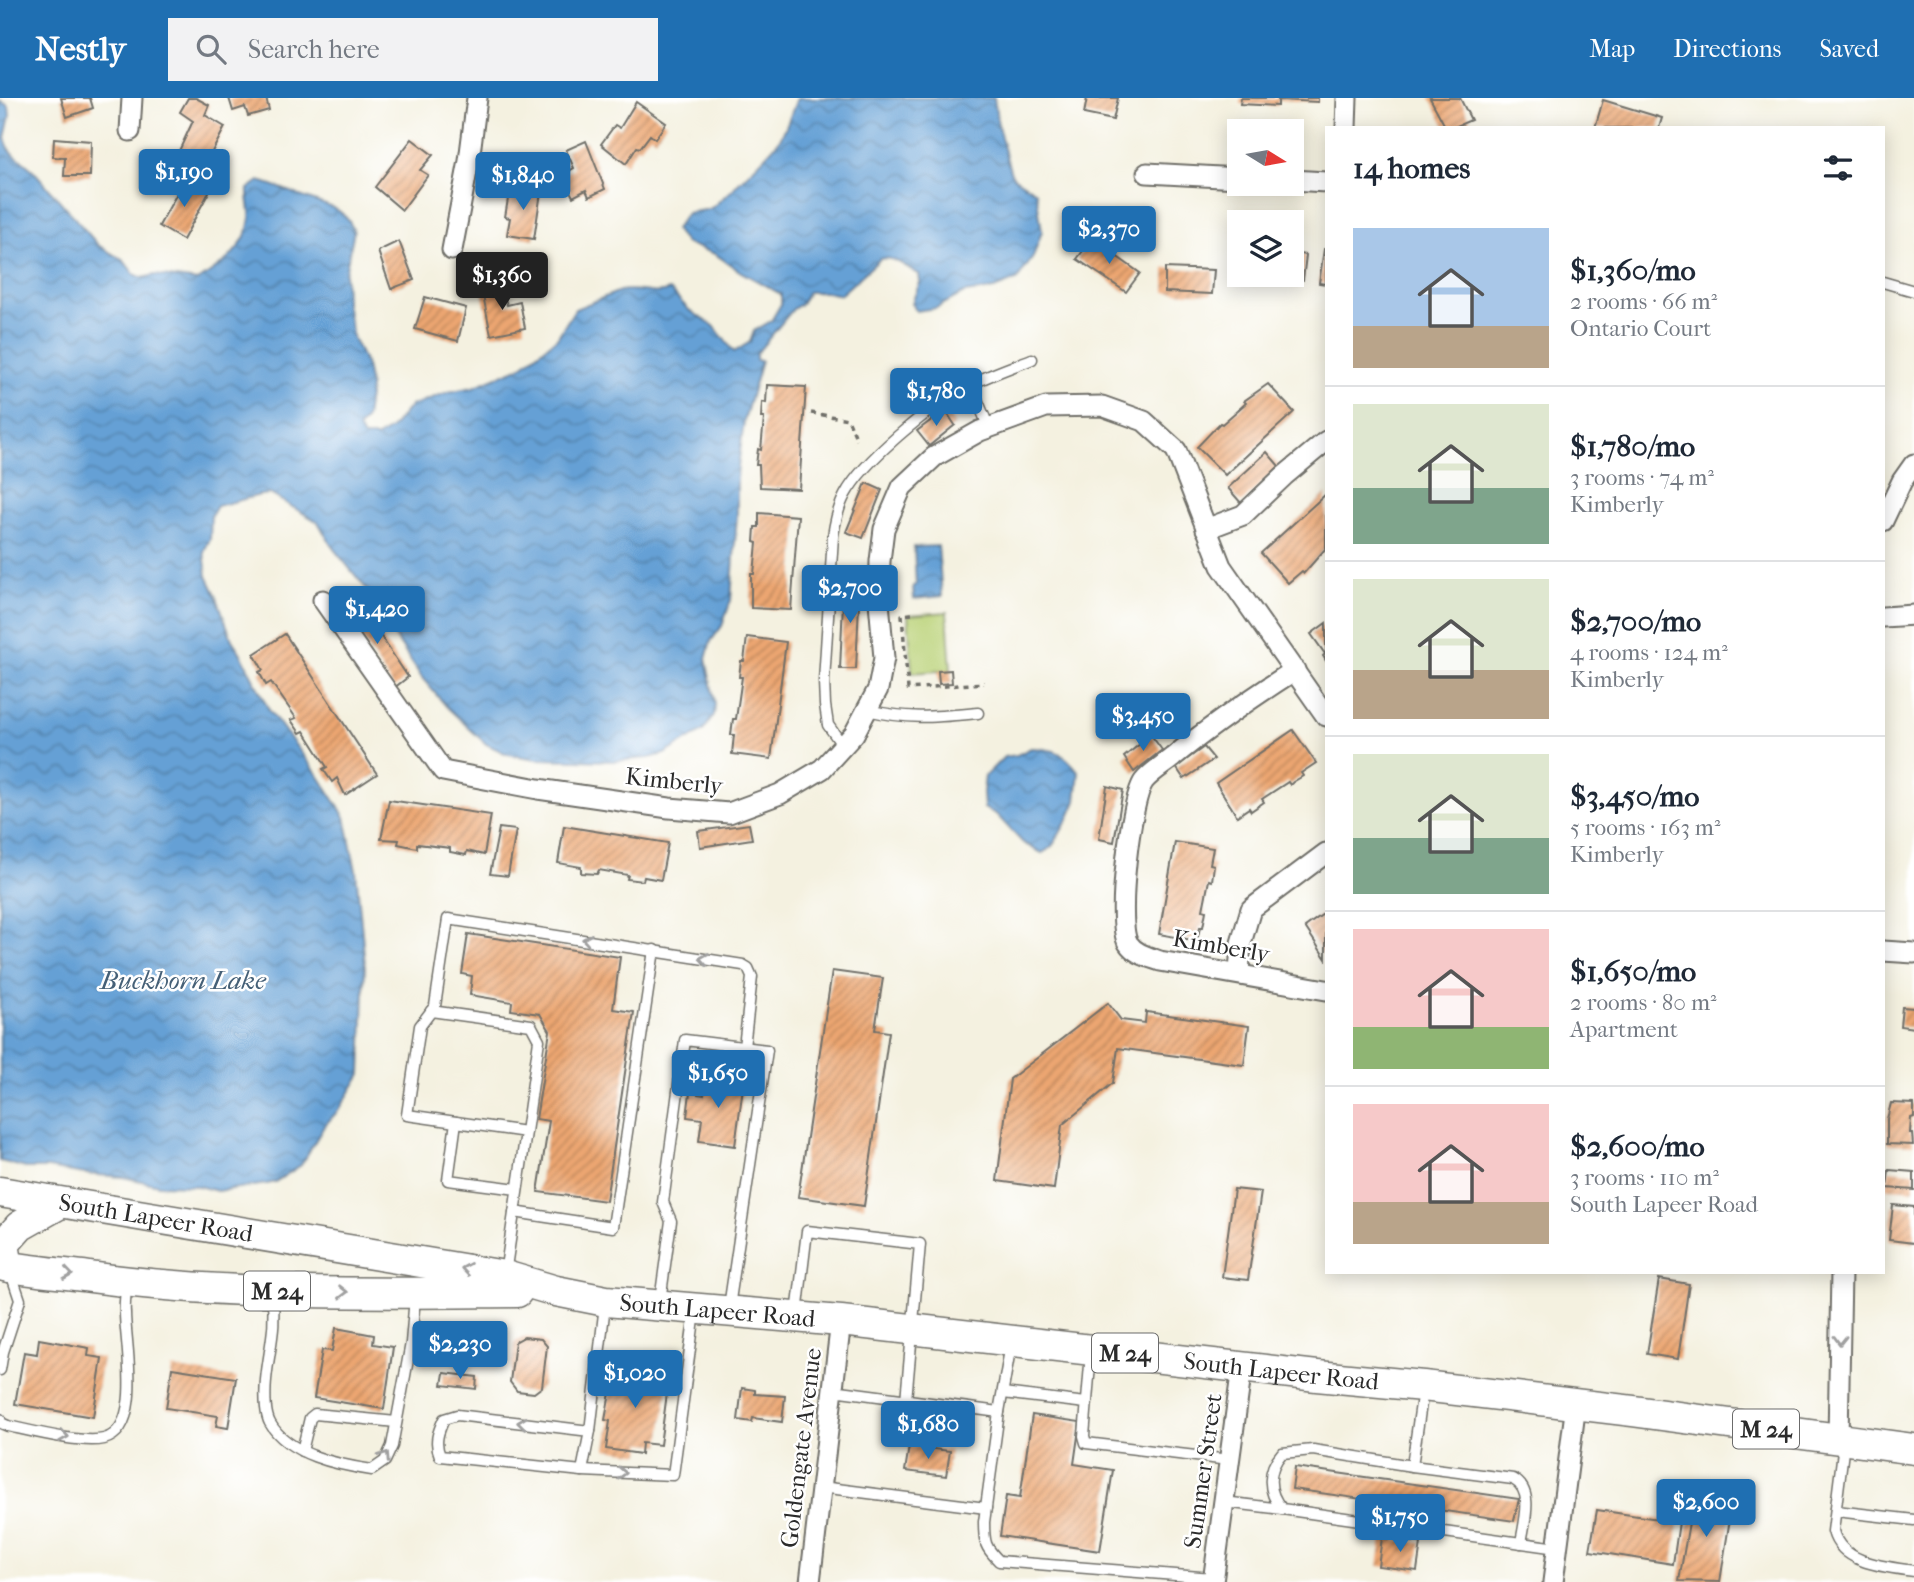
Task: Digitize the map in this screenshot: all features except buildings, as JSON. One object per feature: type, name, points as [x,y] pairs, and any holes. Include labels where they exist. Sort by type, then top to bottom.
[{"type":"main road","name":"South Lapeer Road","points":[[0,1192],[505,1276],[556,1291],[606,1301],[842,1321],[1423,1386],[1842,1440]]},
{"type":"main road","points":[[4,1266],[4,1244],[20,1226],[60,1203]]},
{"type":"main road","name":"South Lapeer Road","points":[[4,1266],[127,1282],[272,1291],[556,1291]]},
{"type":"main road","name":"M 24","points":[[1842,1440],[1914,1449]]},
{"type":"street","points":[[130,131],[132,98]]},
{"type":"street","points":[[452,250],[470,161],[477,98]]},
{"type":"street","points":[[1346,126],[1347,98]]},
{"type":"street","points":[[1147,173],[1227,176]]},
{"type":"street","points":[[1304,181],[1325,182]]},
{"type":"street","name":"Kimberly","points":[[323,600],[443,771],[538,789],[669,808],[729,813],[780,794],[822,769],[854,734],[867,710],[878,689],[884,658],[879,602],[884,529],[902,487],[934,457],[989,428],[1046,407],[1102,406],[1144,421],[1176,450],[1221,566],[1325,715]]},
{"type":"street","points":[[1206,529],[1243,515],[1325,442]]},
{"type":"street","points":[[1885,517],[1902,481],[1914,464]]},
{"type":"street","points":[[1885,617],[1914,615]]},
{"type":"street","name":"Kimberly","points":[[1295,670],[1246,701],[1144,781],[1132,824],[1124,877],[1122,923],[1129,943],[1140,954],[1160,961],[1325,990]]},
{"type":"street","points":[[1239,974],[1241,943],[1251,909],[1325,854]]},
{"type":"street","points":[[1885,951],[1914,953]]},
{"type":"street","points":[[1841,1274],[1842,1440]]},
{"type":"street","name":"Goldengate Avenue","points":[[810,1582],[842,1321]]},
{"type":"street","name":"Summer Street","points":[[1213,1580],[1242,1367]]},
{"type":"street","points":[[1553,1582],[1576,1404]]},
{"type":"lane","points":[[1885,283],[1914,291]]},
{"type":"lane","points":[[843,746],[828,725],[824,681],[833,536],[836,518],[845,495],[867,465],[929,413],[971,385],[1032,359]]},
{"type":"lane","points":[[971,385],[989,428]]},
{"type":"lane","points":[[867,710],[920,719],[978,713]]},
{"type":"lane","points":[[526,1132],[407,1115],[420,1026],[435,1006],[448,919],[743,965],[751,972],[744,1047]]},
{"type":"lane","points":[[514,1212],[613,1227],[654,950]]},
{"type":"lane","points":[[431,1011],[531,1025],[539,1040],[505,1276]]},
{"type":"lane","points":[[659,1305],[671,1221],[663,1202],[685,1040],[767,1050],[729,1311]]},
{"type":"lane","points":[[456,1122],[448,1180],[517,1189]]},
{"type":"lane","points":[[797,1317],[807,1231],[920,1244],[905,1400]]},
{"type":"lane","points":[[0,1370],[20,1300],[4,1266]]},
{"type":"lane","points":[[0,1419],[1,1423],[16,1428],[90,1440],[114,1435],[121,1428],[129,1390],[125,1312],[127,1282]]},
{"type":"lane","points":[[272,1291],[276,1319],[265,1382],[270,1422],[282,1437],[302,1451],[343,1466],[372,1470],[384,1461],[392,1446],[411,1343],[415,1293]]},
{"type":"lane","points":[[582,1471],[590,1431],[606,1301]]},
{"type":"lane","points":[[590,1431],[457,1415],[444,1419],[437,1440],[440,1456],[582,1471],[673,1475],[695,1308]]},
{"type":"lane","points":[[1011,1340],[986,1508],[984,1538],[987,1549],[999,1561],[1213,1580]]},
{"type":"lane","points":[[1091,1349],[1083,1436],[1086,1443],[1229,1460]]},
{"type":"lane","points":[[1412,1465],[1423,1386]]},
{"type":"lane","points":[[833,1390],[999,1412]]},
{"type":"lane","points":[[1003,1393],[1086,1403]]},
{"type":"lane","points":[[302,1451],[310,1418],[315,1414],[396,1422]]},
{"type":"lane","points":[[1842,1440],[1833,1531],[1835,1540],[1850,1554],[1880,1566],[1914,1571]]},
{"type":"lane","points":[[1282,1509],[1273,1499],[1270,1478],[1275,1461],[1282,1453],[1313,1450],[1513,1479],[1520,1483],[1526,1493],[1521,1543]]},
{"type":"lane","points":[[821,1487],[986,1508]]},
{"type":"lane","points":[[1224,1502],[1558,1548]]},
{"type":"lane","points":[[1836,1511],[1914,1520]]},
{"type":"path","points":[[811,413],[848,419],[857,440]]},
{"type":"path","points":[[912,614],[902,615],[908,689],[984,683]]},
{"type":"green space","points":[[947,612],[951,670],[912,673],[908,615]]},
{"type":"water","name":"Buckhorn Lake","points":[[797,98],[994,98],[1010,171],[1013,177],[1036,192],[1042,231],[1033,257],[1017,280],[994,289],[964,293],[936,308],[916,311],[912,303],[920,282],[919,274],[895,260],[880,259],[840,295],[808,292],[801,304],[793,309],[756,354],[756,360],[761,361],[744,421],[737,475],[731,600],[722,626],[711,641],[706,659],[715,704],[714,715],[703,731],[664,754],[649,758],[614,761],[536,759],[507,754],[486,744],[447,707],[422,678],[380,614],[373,597],[333,548],[318,522],[270,494],[217,506],[211,516],[210,539],[204,551],[207,576],[232,640],[269,710],[318,775],[345,817],[356,871],[365,964],[361,1074],[339,1110],[324,1126],[301,1165],[275,1182],[267,1184],[217,1191],[198,1186],[159,1185],[123,1177],[26,1168],[0,1161],[0,101],[9,106],[10,116],[5,138],[10,151],[33,170],[98,245],[124,261],[134,274],[143,278],[155,275],[198,281],[224,262],[238,247],[248,229],[248,189],[259,181],[328,206],[345,216],[354,231],[345,273],[346,304],[353,338],[366,365],[370,387],[366,418],[358,429],[364,437],[377,437],[391,429],[410,406],[448,392],[473,387],[521,367],[557,338],[575,309],[620,291],[658,293],[670,290],[689,310],[714,326],[734,352],[750,342],[754,331],[771,321],[781,304],[781,294],[715,254],[685,243],[675,229],[687,213],[707,210],[714,206],[768,153],[780,139]]},
{"type":"water","points":[[938,546],[942,596],[914,599],[914,547]]},
{"type":"water","points":[[1031,748],[1058,753],[1079,772],[1076,801],[1069,817],[1052,847],[1042,853],[1023,843],[996,814],[984,808],[985,776],[1004,757],[1017,755]]}]
